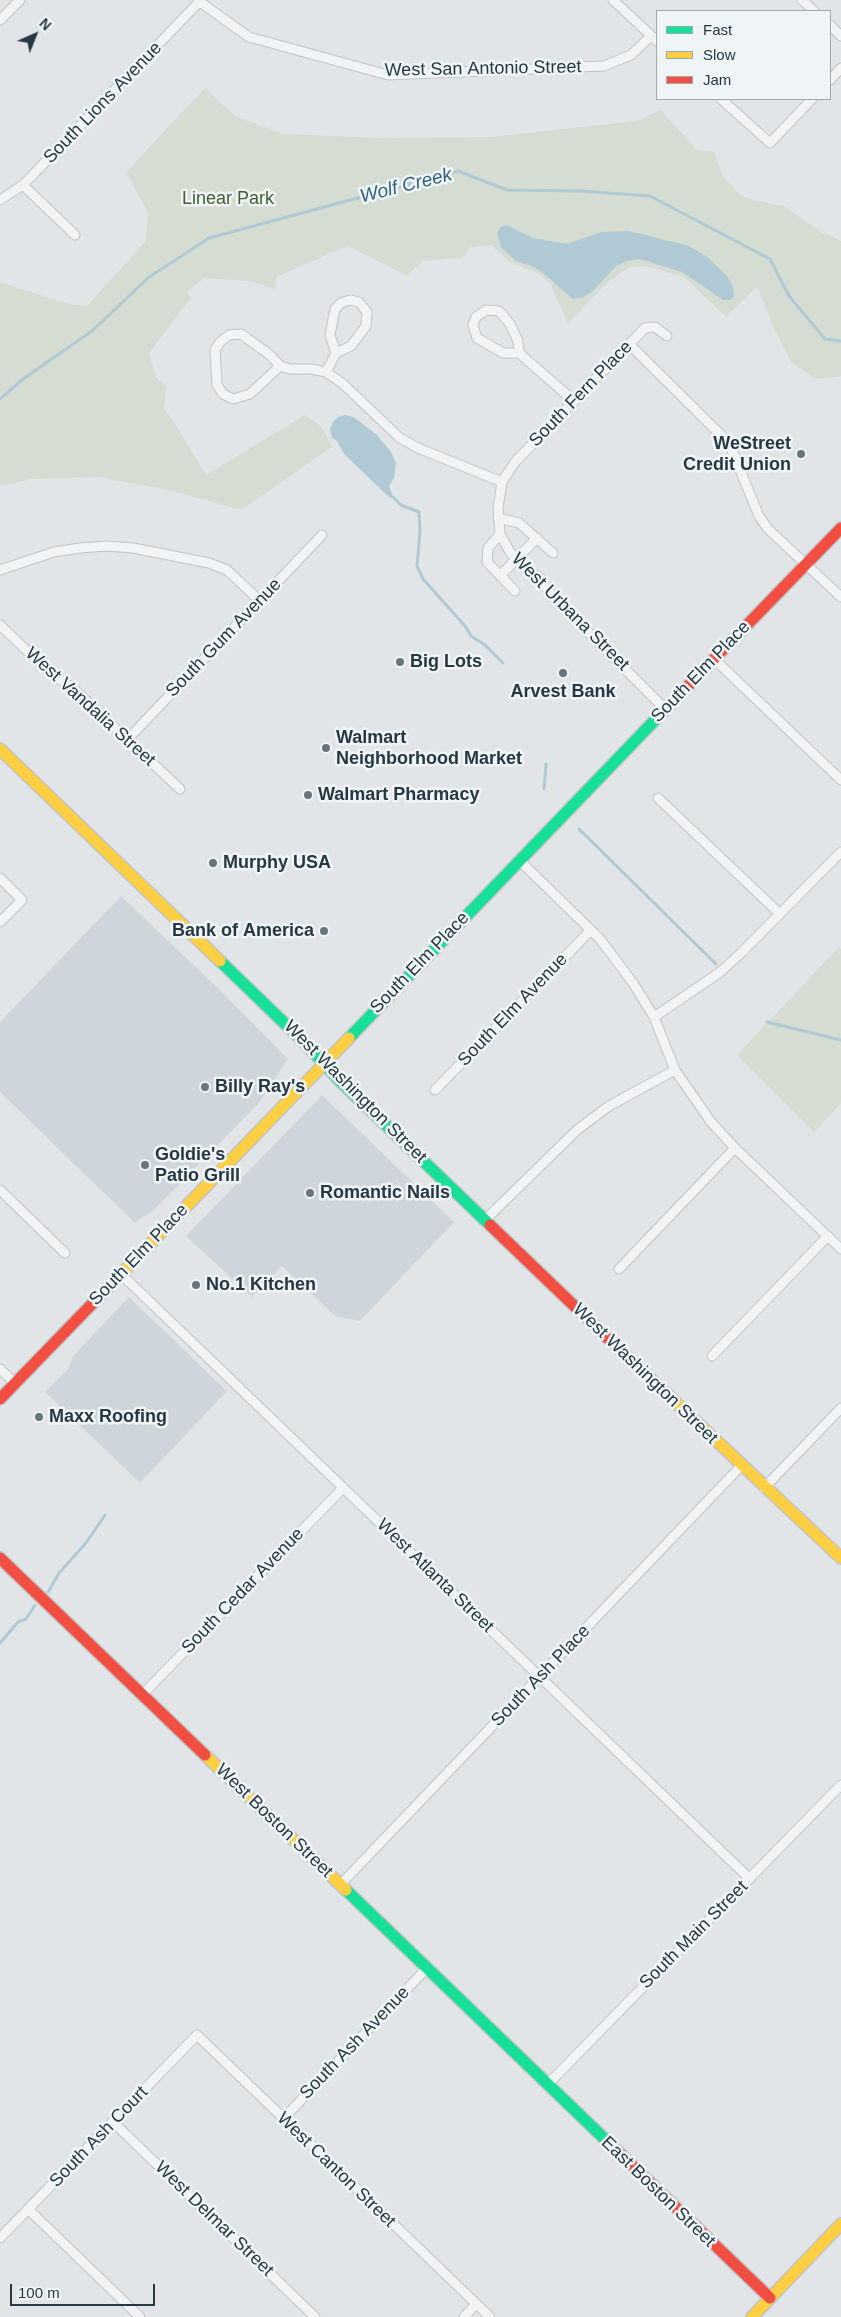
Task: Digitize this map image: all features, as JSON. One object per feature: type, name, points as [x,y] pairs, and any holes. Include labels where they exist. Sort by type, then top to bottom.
[{"type":"main road","name":"South Elm Place","points":[[0,1399],[122,1274],[323,1062],[841,528]]},
{"type":"main road","name":"West Washington Street","points":[[0,749],[202,943],[485,1220],[764,1488],[841,1558]]},
{"type":"main road","name":"West Boston Street","points":[[0,1558],[547,2085]]},
{"type":"main road","name":"East Boston Street","points":[[547,2085],[770,2298]]},
{"type":"main road","points":[[752,2317],[841,2224]]},
{"type":"street","points":[[0,20],[20,0]]},
{"type":"street","points":[[613,0],[654,38]]},
{"type":"street","points":[[802,0],[813,10]]},
{"type":"street","name":"West San Antonio Street","points":[[200,1],[249,38],[388,75],[604,66],[631,55],[654,38]]},
{"type":"street","name":"South Lions Avenue","points":[[0,200],[23,185],[200,1]]},
{"type":"street","points":[[831,26],[841,36]]},
{"type":"street","points":[[831,79],[841,68]]},
{"type":"street","points":[[722,100],[770,143],[811,100]]},
{"type":"street","points":[[23,185],[75,235]]},
{"type":"street","points":[[326,372],[336,352],[351,346],[366,326],[367,312],[359,302],[345,301],[335,309],[330,335],[336,352]]},
{"type":"street","points":[[519,353],[518,341],[510,324],[499,311],[486,310],[476,317],[473,326],[477,338],[503,353],[519,353],[574,401]]},
{"type":"street","name":"South Fern Place","points":[[502,482],[515,462],[645,328],[650,326],[667,336]]},
{"type":"street","points":[[280,366],[250,394],[233,399],[223,394],[216,386],[215,350],[220,342],[229,335],[241,334],[270,355],[280,366],[326,372],[342,383],[400,438],[418,448],[502,482]]},
{"type":"street","points":[[630,344],[729,443],[759,516],[775,537],[841,597]]},
{"type":"street","name":"West Urbana Street","points":[[502,482],[498,518],[500,534],[504,544],[522,566],[540,578],[552,596],[665,709]]},
{"type":"street","name":"West Urbana Street","points":[[498,518],[519,523],[553,553]]},
{"type":"street","name":"West Urbana Street","points":[[500,534],[488,548],[486,558],[490,567],[515,591]]},
{"type":"street","name":"South Gum Avenue","points":[[127,740],[322,535]]},
{"type":"street","points":[[500,576],[537,538]]},
{"type":"street","points":[[0,570],[54,552],[106,546],[133,548],[210,562],[227,570],[260,601]]},
{"type":"street","name":"West Vandalia Street","points":[[0,625],[48,671],[75,690],[180,789]]},
{"type":"street","points":[[714,659],[841,780]]},
{"type":"street","points":[[658,798],[780,914]]},
{"type":"street","points":[[654,1018],[719,973],[841,852]]},
{"type":"street","points":[[519,860],[591,930],[634,983],[654,1018],[676,1070],[698,1105],[735,1148],[841,1249]]},
{"type":"street","points":[[0,878],[22,900],[0,922]]},
{"type":"street","name":"South Elm Avenue","points":[[435,1090],[591,930]]},
{"type":"street","points":[[485,1220],[583,1126],[610,1106],[676,1070]]},
{"type":"street","points":[[619,1268],[735,1148]]},
{"type":"street","points":[[0,1190],[65,1253]]},
{"type":"street","points":[[712,1356],[828,1236]]},
{"type":"street","name":"West Atlanta Street","points":[[122,1274],[750,1879]]},
{"type":"street","points":[[0,1369],[15,1383]]},
{"type":"street","points":[[764,1488],[841,1408]]},
{"type":"street","name":"South Ash Place","points":[[340,1885],[741,1466]]},
{"type":"street","name":"South Cedar Avenue","points":[[143,1694],[343,1488]]},
{"type":"street","name":"South Main Street","points":[[547,2085],[841,1785]]},
{"type":"street","name":"South Ash Avenue","points":[[283,2119],[427,1968]]},
{"type":"street","name":"West Canton Street","points":[[197,2035],[490,2317]]},
{"type":"street","name":"South Ash Court","points":[[0,2238],[197,2035]]},
{"type":"street","name":"West Delmar Street","points":[[113,2122],[315,2317]]},
{"type":"street","points":[[28,2209],[140,2317]]},
{"type":"street","points":[[464,2317],[476,2304]]},
{"type":"shaded area","points":[[121,896],[224,994],[288,1059],[259,1103],[156,1208],[135,1223],[0,1092],[0,1022]]},
{"type":"shaded area","points":[[322,1095],[454,1222],[360,1321],[335,1316],[282,1266],[252,1297],[186,1236]]},
{"type":"shaded area","points":[[129,1297],[227,1391],[140,1483],[45,1392],[68,1369],[73,1356]]},
{"type":"green space","name":"Linear Park","points":[[205,88],[235,116],[283,134],[382,138],[491,137],[636,121],[661,110],[697,150],[714,152],[723,177],[740,195],[756,201],[784,206],[821,232],[841,241],[841,376],[816,379],[791,362],[757,287],[726,317],[684,277],[647,266],[630,267],[609,281],[568,324],[551,285],[540,274],[509,262],[491,245],[471,247],[462,258],[423,261],[407,276],[347,246],[276,277],[276,290],[250,281],[204,278],[187,292],[191,298],[149,353],[156,377],[166,386],[164,409],[206,475],[305,415],[321,426],[332,447],[241,510],[169,490],[98,477],[32,479],[0,486],[0,282],[68,304],[87,306],[146,241],[148,212],[126,172]]},
{"type":"green space","points":[[839,947],[841,949],[841,1103],[814,1132],[737,1055]]},
{"type":"water","points":[[507,225],[533,238],[567,244],[601,232],[629,231],[689,246],[706,256],[727,276],[733,286],[734,295],[731,300],[723,300],[682,272],[640,259],[627,261],[616,266],[594,290],[584,297],[573,299],[542,272],[516,261],[501,247],[497,233],[501,227]]},
{"type":"water","points":[[345,415],[353,417],[377,435],[391,452],[396,463],[394,478],[389,486],[393,497],[390,498],[345,455],[336,440],[332,438],[330,429],[333,422],[338,417]]},
{"type":"waterway","name":"Wolf Creek","points":[[0,399],[23,379],[92,331],[148,278],[209,238],[458,171],[507,190],[581,191],[650,196],[770,259],[789,296],[825,339],[841,341]]},
{"type":"waterway","points":[[393,497],[401,505],[419,512],[420,531],[417,566],[423,579],[465,626],[471,636],[485,645],[503,663]]},
{"type":"waterway","points":[[544,789],[546,764]]},
{"type":"waterway","points":[[579,829],[716,964]]},
{"type":"waterway","points":[[767,1022],[841,1040]]},
{"type":"waterway","points":[[48,1592],[59,1573],[86,1543],[105,1515]]},
{"type":"waterway","points":[[0,1643],[18,1622],[26,1619],[35,1605]]},
{"type":"traffic: fast","points":[[349,1038],[682,692]]},
{"type":"traffic: fast","points":[[220,961],[305,1043],[340,1081],[490,1225]]},
{"type":"traffic: fast","points":[[346,1890],[612,2146]]},
{"type":"traffic: slow","points":[[0,749],[220,961]]},
{"type":"traffic: slow","points":[[122,1273],[349,1038]]},
{"type":"traffic: slow","points":[[618,1348],[841,1558]]},
{"type":"traffic: slow","points":[[205,1755],[346,1890]]},
{"type":"traffic: slow","points":[[752,2317],[841,2224]]},
{"type":"traffic: jam","points":[[682,692],[841,528]]},
{"type":"traffic: jam","points":[[490,1225],[618,1348]]},
{"type":"traffic: jam","points":[[0,1399],[122,1273]]},
{"type":"traffic: jam","points":[[0,1558],[205,1755]]},
{"type":"traffic: jam","points":[[612,2146],[770,2298]]},
{"type":"place","name":"WeStreet Credit Union","points":[[801,454]]},
{"type":"place","name":"Big Lots","points":[[400,662]]},
{"type":"place","name":"Arvest Bank","points":[[563,673]]},
{"type":"place","name":"Walmart Neighborhood Market","points":[[326,748]]},
{"type":"place","name":"Walmart Pharmacy","points":[[308,795]]},
{"type":"place","name":"Murphy USA","points":[[213,863]]},
{"type":"place","name":"Bank of America","points":[[324,931]]},
{"type":"place","name":"Billy Ray's","points":[[205,1087]]},
{"type":"place","name":"Goldie's Patio Grill","points":[[145,1165]]},
{"type":"place","name":"Romantic Nails","points":[[310,1193]]},
{"type":"place","name":"No.1 Kitchen","points":[[196,1285]]},
{"type":"place","name":"Maxx Roofing","points":[[39,1417]]}]
